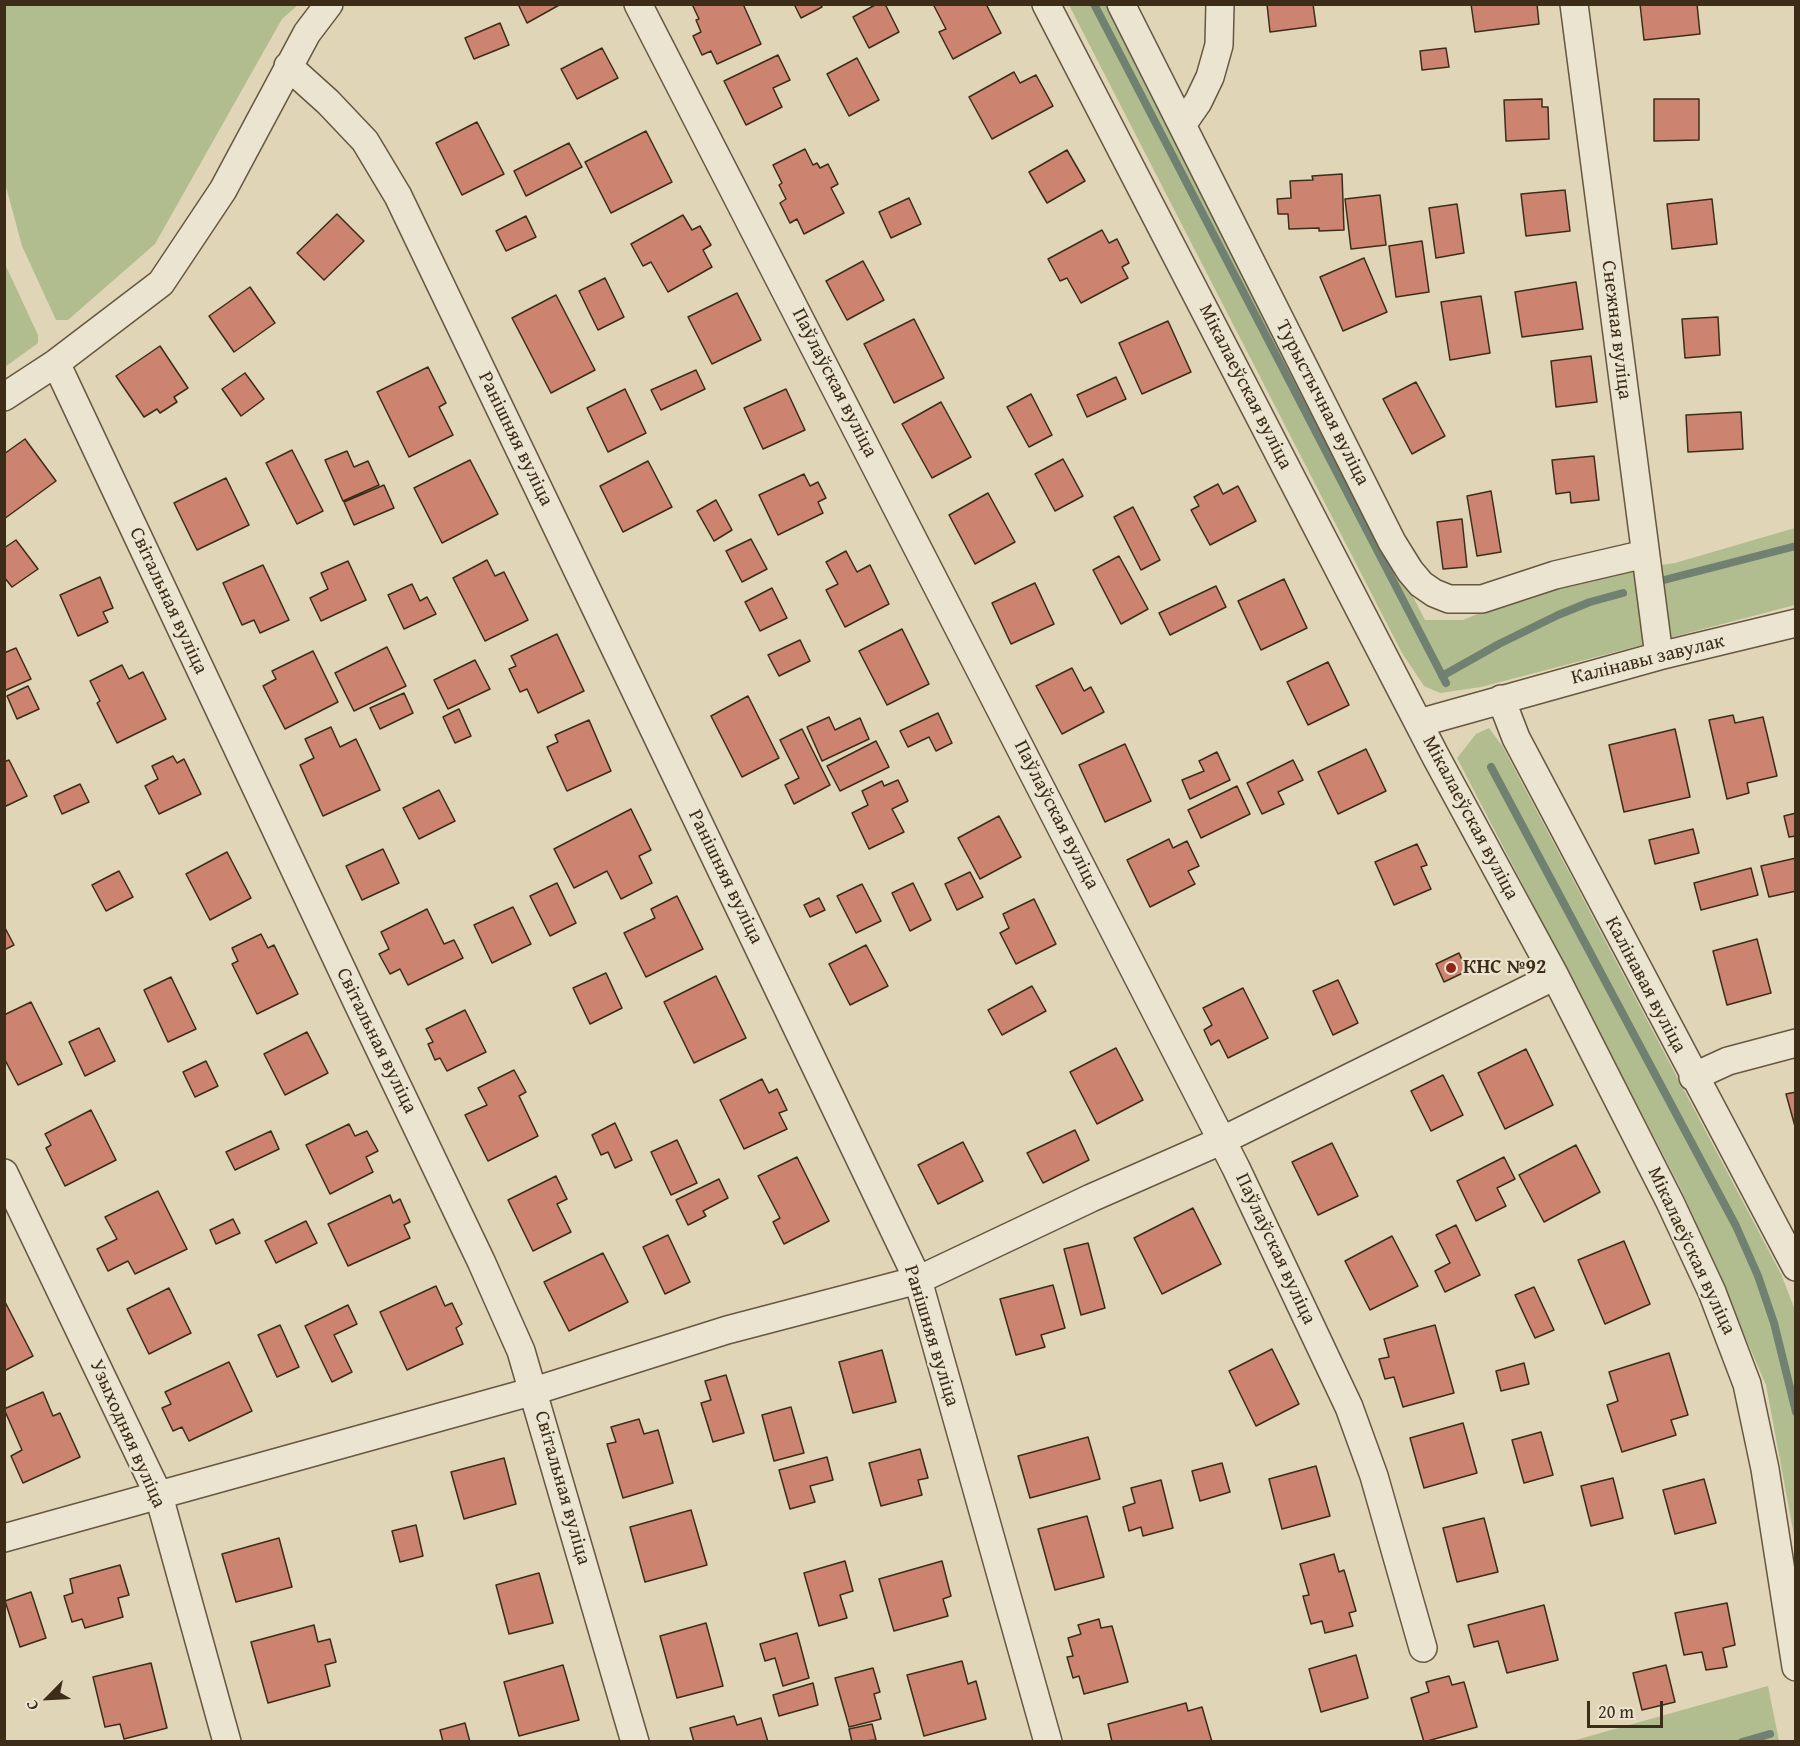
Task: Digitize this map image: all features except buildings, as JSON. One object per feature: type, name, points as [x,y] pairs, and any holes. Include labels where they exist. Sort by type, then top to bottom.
[{"type":"street","points":[[4,397],[56,363],[161,283],[223,190],[288,66],[307,33],[329,4]]},
{"type":"street","name":"Паўлаўская вуліца","points":[[638,4],[1223,1140],[1350,1407],[1374,1476],[1422,1648]]},
{"type":"street","name":"Мікалаеўская вуліца","points":[[1046,4],[1419,723],[1555,976],[1670,1202],[1712,1292],[1747,1384],[1765,1469],[1796,1667]]},
{"type":"street","name":"Турыстычная вуліца","points":[[1121,4],[1392,542],[1421,584],[1449,599],[1482,599],[1555,575],[1645,554]]},
{"type":"street","points":[[1182,125],[1198,102],[1210,77],[1219,45],[1220,4]]},
{"type":"street","name":"Снежная вуліца","points":[[1574,4],[1659,656]]},
{"type":"street","name":"Ранішняя вуліца","points":[[288,66],[328,102],[365,141],[398,196],[918,1280],[1048,1742]]},
{"type":"street","name":"Світальная вуліца","points":[[56,363],[359,1006],[482,1261],[521,1351],[635,1742]]},
{"type":"street","name":"Калінавы завулак","points":[[1419,723],[1659,656],[1796,623]]},
{"type":"street","name":"Калінавая вуліца","points":[[1501,699],[1516,738],[1796,1267]]},
{"type":"street","points":[[4,1538],[534,1391],[727,1330],[918,1280],[1091,1198],[1223,1140],[1555,976]]},
{"type":"street","points":[[1694,1077],[1728,1060],[1796,1043]]},
{"type":"street","name":"Узыходняя вуліца","points":[[4,1173],[159,1496],[227,1742]]},
{"type":"green space","points":[[4,5],[298,5],[282,19],[155,244],[68,320],[56,320],[22,246],[5,183]]},
{"type":"green space","points":[[1069,5],[1107,5],[1425,620],[1463,620],[1561,580],[1675,563],[1795,528],[1795,605],[1481,687],[1440,693],[1424,686],[1402,653]]},
{"type":"green space","points":[[4,262],[38,335],[38,343],[5,367]]},
{"type":"green space","points":[[1489,728],[1503,747],[1781,1274],[1795,1310],[1795,1541],[1766,1385],[1681,1189],[1457,758],[1476,734]]},
{"type":"green space","points":[[1768,1686],[1779,1741],[1572,1741]]},
{"type":"waterway","points":[[1094,4],[1446,683]]},
{"type":"waterway","points":[[1664,580],[1796,546]]},
{"type":"waterway","points":[[1442,676],[1558,615],[1590,602],[1623,593]]},
{"type":"waterway","points":[[1491,767],[1736,1226],[1758,1276],[1774,1323],[1796,1412]]},
{"type":"waterway","points":[[1742,1742],[1770,1734]]},
{"type":"place","name":"КНС №92","points":[[1451,968]]}]
